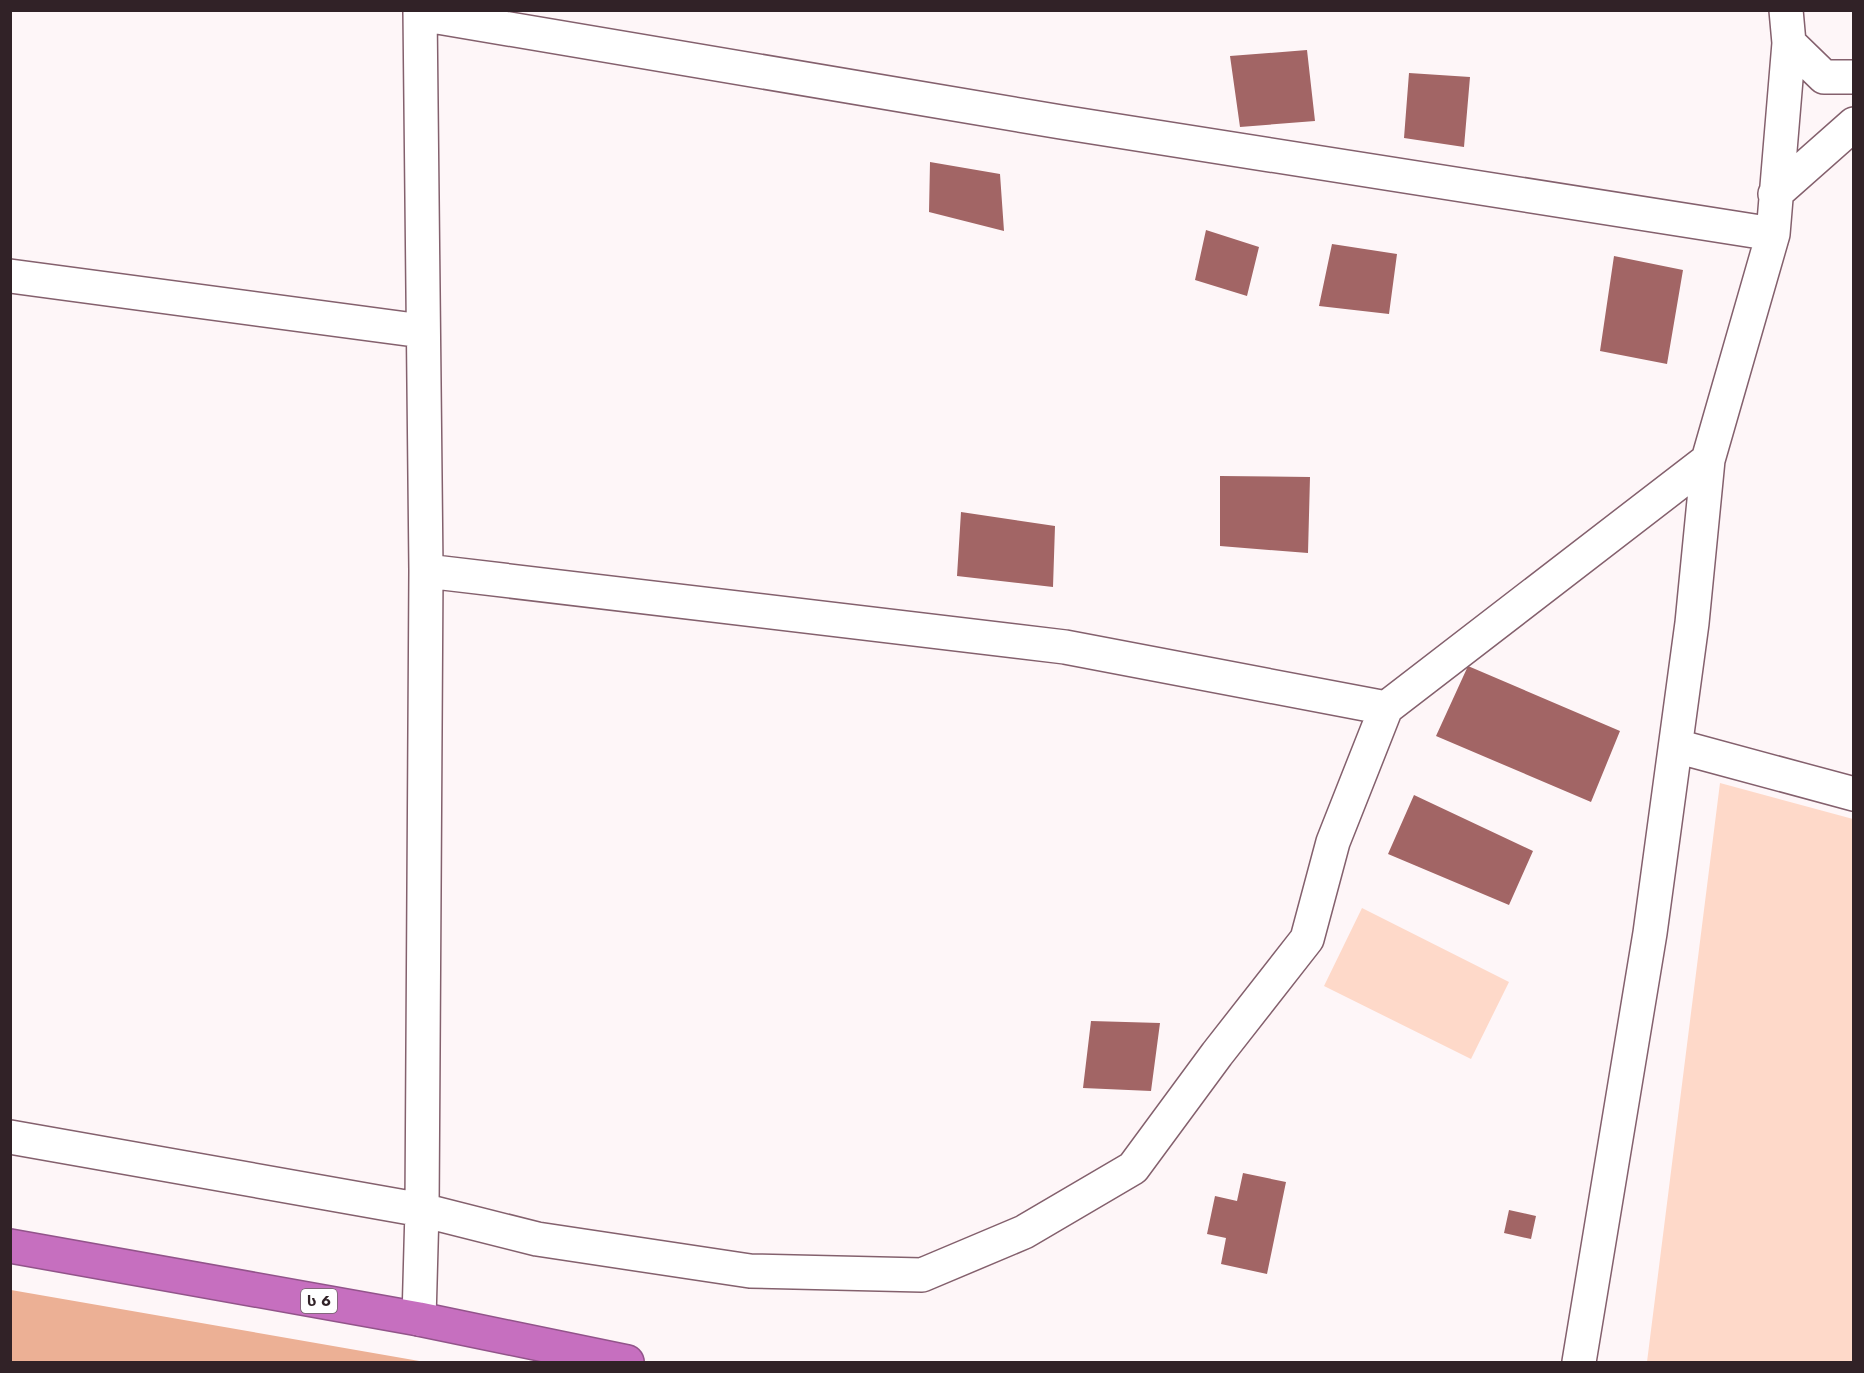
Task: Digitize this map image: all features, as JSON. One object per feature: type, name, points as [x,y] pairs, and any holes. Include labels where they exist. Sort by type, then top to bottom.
[{"type":"highway","name":"ს 6","points":[[10,1246],[419,1319],[539,1353],[627,1362]]},
{"type":"street","points":[[1579,1362],[1650,933],[1692,623],[1708,460],[1773,234],[1789,43],[1786,10]]},
{"type":"street","points":[[419,1319],[422,1210],[426,571],[420,12],[1061,122],[1773,234]]},
{"type":"street","points":[[1789,43],[1824,77],[1854,77]]},
{"type":"street","points":[[1775,194],[1854,124]]},
{"type":"street","points":[[10,276],[422,330]]},
{"type":"street","points":[[10,1137],[422,1210],[537,1239],[750,1271],[922,1275],[1024,1232],[1133,1168],[1217,1054],[1307,939],[1333,842],[1386,708],[1708,460]]},
{"type":"street","points":[[426,571],[1065,647],[1386,708]]},
{"type":"street","points":[[1676,746],[1854,794]]},
{"type":"shaded area","points":[[1720,783],[1853,819],[1853,1362],[1647,1362]]},
{"type":"shaded area","points":[[1362,908],[1509,982],[1471,1059],[1324,986]]},
{"type":"shaded area","points":[[11,1290],[425,1362],[11,1362]]},
{"type":"building","points":[[1307,50],[1315,121],[1240,127],[1230,56]]},
{"type":"building","points":[[1409,73],[1470,77],[1464,147],[1404,138]]},
{"type":"building","points":[[930,162],[1000,174],[1004,231],[929,212]]},
{"type":"building","points":[[1206,230],[1259,247],[1247,296],[1195,280]]},
{"type":"building","points":[[1332,244],[1397,254],[1389,314],[1319,306]]},
{"type":"building","points":[[1614,256],[1683,270],[1667,364],[1600,351]]},
{"type":"building","points":[[1220,476],[1310,477],[1308,553],[1220,546]]},
{"type":"building","points":[[961,512],[1055,526],[1053,587],[957,576]]},
{"type":"building","points":[[1468,666],[1620,731],[1591,802],[1436,736]]},
{"type":"building","points":[[1414,795],[1533,851],[1509,905],[1388,854]]},
{"type":"building","points":[[1091,1021],[1160,1023],[1151,1091],[1083,1088]]},
{"type":"building","points":[[1243,1173],[1286,1182],[1267,1274],[1221,1264],[1226,1238],[1207,1234],[1215,1196],[1237,1201]]},
{"type":"building","points":[[1509,1210],[1536,1216],[1531,1239],[1504,1233]]}]
